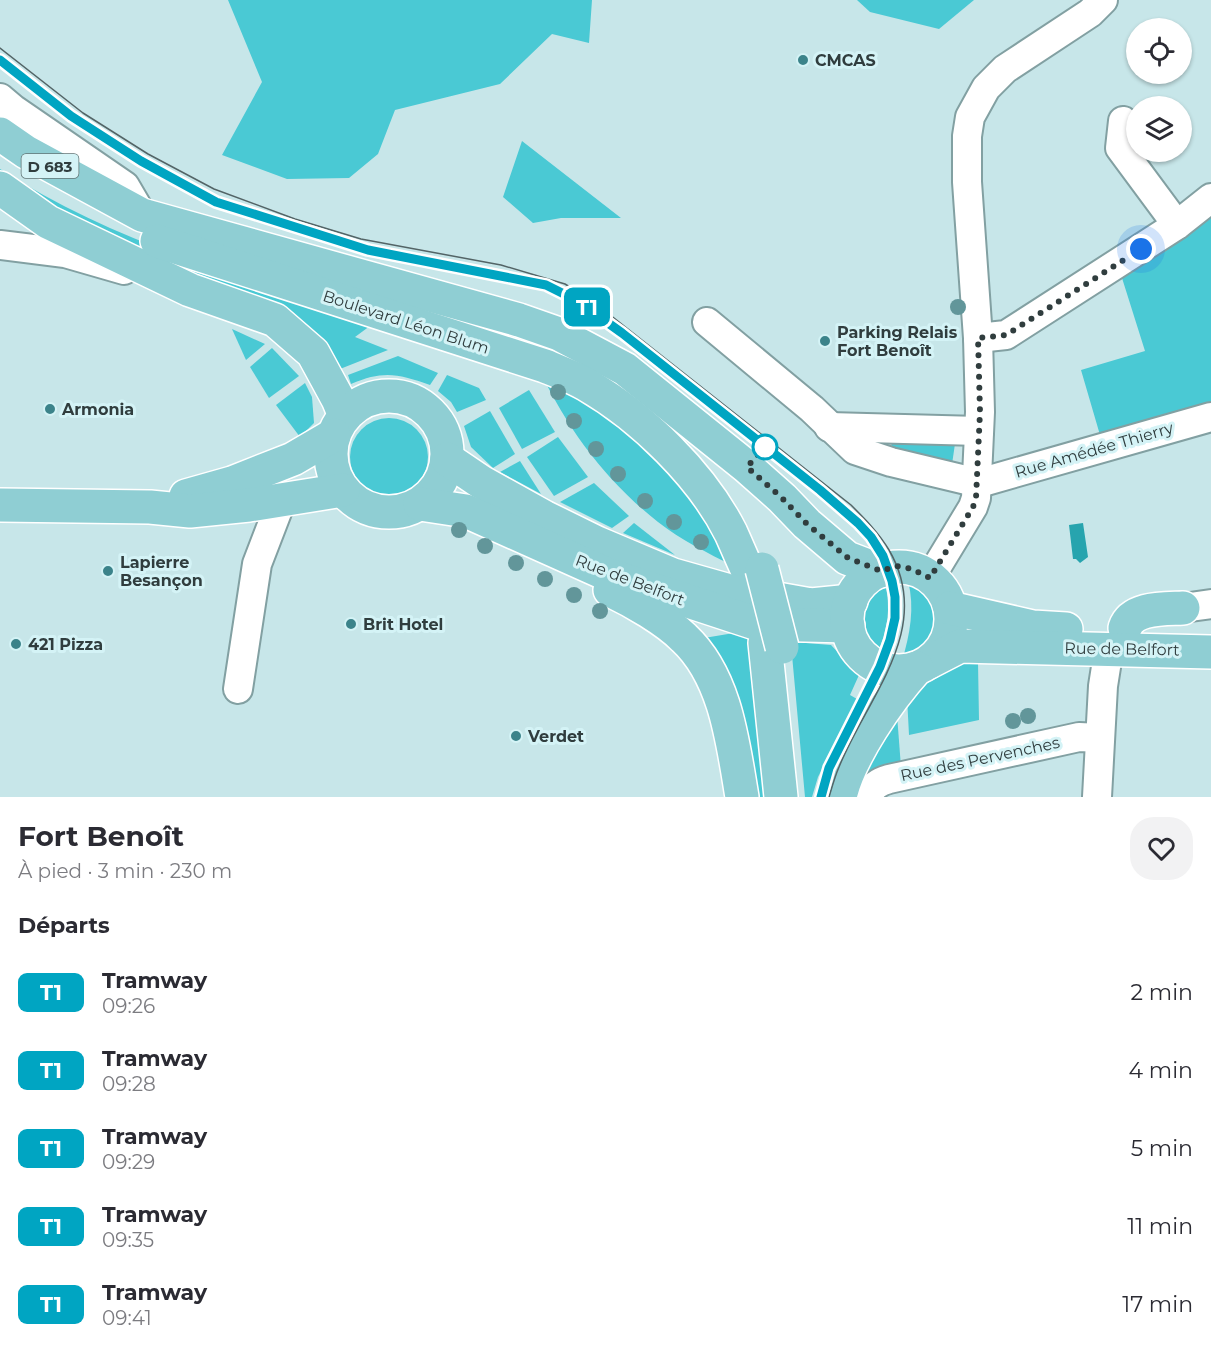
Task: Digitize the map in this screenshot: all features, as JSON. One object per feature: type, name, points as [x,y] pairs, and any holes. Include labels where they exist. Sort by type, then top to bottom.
[{"type":"main road","name":"D 683","points":[[0,134],[26,152],[142,215],[519,320],[560,334],[625,369],[747,467],[807,524],[848,558],[881,571]]},
{"type":"main road","name":"Boulevard Léon Blum","points":[[0,162],[135,234],[545,366],[585,383],[622,407],[675,455],[714,505],[754,568]]},
{"type":"main road","name":"D 683","points":[[0,188],[48,222],[190,290],[275,320],[313,353],[339,399],[339,425]]},
{"type":"main road","name":"Boulevard Léon Blum","points":[[142,215],[194,239],[300,275],[556,355],[631,397],[690,454],[743,527],[754,568]]},
{"type":"main road","points":[[150,507],[232,483],[293,459],[339,425],[357,405],[373,398],[390,396],[407,399],[422,406],[440,426],[446,442],[447,459],[443,476],[434,492],[420,504],[404,511],[370,510],[355,502],[342,490],[333,473],[330,454],[339,425]]},
{"type":"main road","name":"Rue de Belfort","points":[[447,459],[481,482],[544,517],[597,543],[673,574],[726,590],[849,613]]},
{"type":"main road","points":[[0,505],[150,507],[190,511],[249,505],[342,490]]},
{"type":"main road","name":"Rue de Belfort","points":[[420,504],[466,511],[609,575],[758,624],[849,613]]},
{"type":"main road","points":[[491,524],[565,569],[614,592],[658,618],[685,638],[712,678],[725,709],[742,797]]},
{"type":"main road","points":[[840,797],[861,747],[903,683],[941,651],[948,638],[951,623],[950,608],[945,596],[930,578],[912,569],[897,566],[881,571],[858,588],[849,613],[852,640],[859,652],[880,667],[903,671],[923,665]]},
{"type":"main road","points":[[754,568],[773,645],[795,797]]},
{"type":"main road","name":"Rue de Belfort","points":[[950,608],[1033,627],[1211,652]]},
{"type":"main road","points":[[1117,638],[1114,637],[1170,640],[1197,620]]},
{"type":"main road","name":"Rue de Belfort","points":[[923,665],[960,646],[1117,638]]},
{"type":"main road","points":[[773,645],[781,797]]},
{"type":"street","points":[[930,578],[973,507],[976,498],[979,431],[978,338],[967,182],[967,136],[970,117],[986,88],[1005,69],[1090,13],[1103,0]]},
{"type":"street","points":[[0,98],[125,186],[142,215]]},
{"type":"street","points":[[1123,121],[1120,148],[1177,225]]},
{"type":"street","points":[[978,338],[1006,335],[1177,225],[1211,198]]},
{"type":"street","points":[[0,245],[65,253],[190,290]]},
{"type":"street","points":[[707,322],[812,409],[855,450],[902,464],[977,481]]},
{"type":"street","name":"Rue Amédée Thierry","points":[[977,481],[986,481],[1211,417]]},
{"type":"street","points":[[829,427],[979,431]]},
{"type":"street","points":[[257,564],[249,505],[251,495],[257,486],[293,459]]},
{"type":"street","points":[[238,689],[257,564],[282,499]]},
{"type":"street","points":[[1102,797],[1100,738],[1103,686],[1117,638]]},
{"type":"street","name":"Rue des Pervenches","points":[[869,797],[871,789],[889,778],[1079,737],[1100,738]]},
{"type":"shaded area","points":[[228,0],[592,0],[589,43],[552,34],[500,84],[395,110],[378,154],[349,178],[287,179],[222,155],[262,82]]},
{"type":"shaded area","points":[[857,0],[974,0],[939,29],[870,12]]},
{"type":"shaded area","points":[[522,141],[621,218],[561,218],[533,223],[503,197]]},
{"type":"shaded area","points":[[0,169],[89,219],[136,239],[184,258],[378,320],[355,337],[388,350],[340,369],[150,261],[0,182]]},
{"type":"shaded area","points":[[1211,216],[1211,404],[1100,435],[1081,370],[1145,351],[1122,278],[1200,226]]},
{"type":"shaded area","points":[[232,329],[265,344],[246,360]]},
{"type":"shaded area","points":[[272,348],[299,376],[269,398],[250,367]]},
{"type":"shaded area","points":[[398,356],[438,373],[430,385],[391,375],[373,377],[351,384],[348,375]]},
{"type":"shaded area","points":[[540,371],[663,452],[733,566],[667,529],[639,506],[605,472],[563,414]]},
{"type":"shaded area","points":[[447,375],[479,388],[486,400],[457,412],[451,402],[438,391]]},
{"type":"shaded area","points":[[305,383],[312,397],[314,423],[300,437],[276,405]]},
{"type":"shaded area","points":[[529,390],[555,432],[522,449],[499,408]]},
{"type":"shaded area","points":[[490,411],[515,454],[493,468],[471,447],[464,426]]},
{"type":"shaded area","points":[[381,418],[397,418],[411,424],[422,435],[428,449],[428,465],[422,479],[411,490],[397,496],[381,496],[367,490],[356,479],[350,465],[350,449],[356,435],[367,424]]},
{"type":"shaded area","points":[[892,433],[956,437],[951,471],[891,454]]},
{"type":"shaded area","points":[[558,437],[588,477],[554,496],[527,457]]},
{"type":"shaded area","points":[[520,461],[541,494],[500,472]]},
{"type":"shaded area","points":[[594,483],[629,516],[612,528],[560,502]]},
{"type":"shaded area","points":[[634,523],[675,555],[623,533]]},
{"type":"shaded area","points":[[1083,523],[1088,557],[1080,563],[1073,559],[1069,525]]},
{"type":"shaded area","points":[[908,581],[917,585],[931,598],[936,607],[939,626],[931,645],[902,661],[911,621]]},
{"type":"shaded area","points":[[885,583],[888,601],[887,619],[877,654],[862,636],[859,617],[867,598]]},
{"type":"shaded area","points":[[752,630],[777,797],[750,797],[692,640]]},
{"type":"shaded area","points":[[794,642],[831,645],[859,675],[850,695],[857,699],[818,777],[812,797],[805,797],[792,655]]},
{"type":"shaded area","points":[[963,662],[978,662],[979,720],[909,735],[907,697],[917,688]]},
{"type":"shaded area","points":[[897,715],[901,767],[855,789]]},
{"type":"tram line","points":[[0,48],[83,113],[148,154],[214,189],[295,219],[361,239],[501,265],[565,284],[595,303],[851,505],[867,521],[889,550],[901,579],[905,607],[901,635],[892,662],[851,741],[829,797]]},
{"type":"tram line","name":"T1","points":[[0,60],[71,116],[141,161],[216,202],[368,250],[546,285],[576,300],[622,333],[820,490],[858,523],[871,537],[883,556],[892,581],[895,618],[880,667],[829,768],[821,797]]},
{"type":"tram line","points":[[19,75],[71,116],[141,161],[216,202],[298,229]]},
{"type":"tram line","points":[[370,250],[546,285],[581,303]]},
{"type":"tram line","points":[[829,497],[860,525]]},
{"type":"tram line","points":[[824,785],[834,757],[878,669],[889,639],[894,609],[891,579],[878,549]]},
{"type":"place","name":"CMCAS","points":[[803,60]]},
{"type":"place","name":"Parking Relais Fort Benoît","points":[[825,341]]},
{"type":"place","name":"Armonia","points":[[50,409]]},
{"type":"place","name":"Lapierre Besançon","points":[[108,571]]},
{"type":"place","name":"Brit Hotel","points":[[351,624]]},
{"type":"place","name":"421 Pizza","points":[[16,644]]},
{"type":"place","name":"Verdet","points":[[516,736]]},
{"type":"route","points":[[765,447],[747,467],[807,524],[848,558],[881,571],[897,566],[912,569],[930,578],[973,507],[976,498],[980,412],[978,338],[1006,335],[1141,249]]}]
